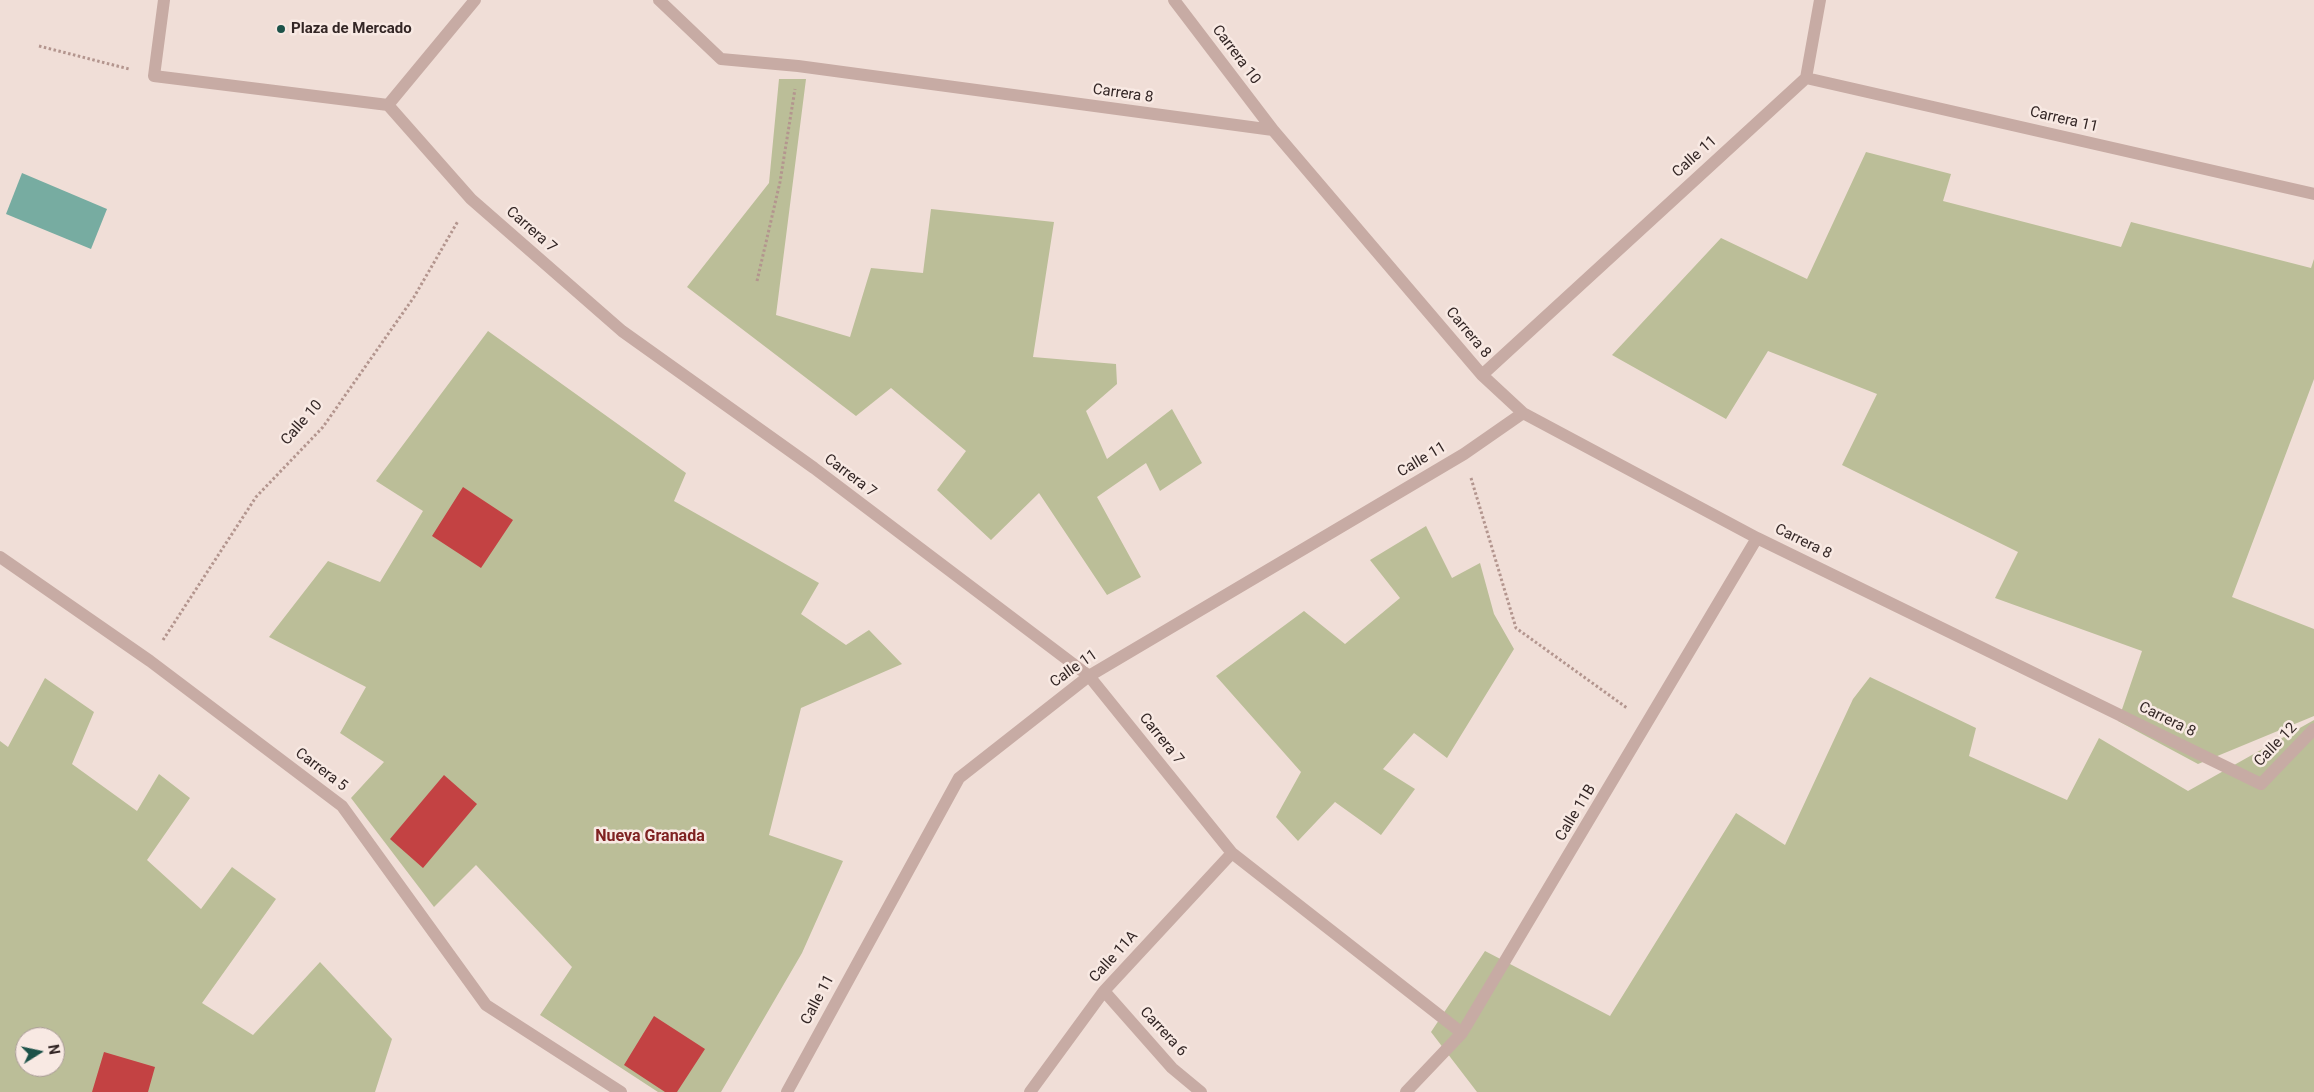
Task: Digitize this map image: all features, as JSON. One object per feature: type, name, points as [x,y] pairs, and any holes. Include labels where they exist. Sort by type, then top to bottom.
[{"type":"street","points":[[164,0],[154,76],[388,105],[475,0]]},
{"type":"street","name":"Carrera 8","points":[[660,0],[721,59],[798,66],[1273,130],[1482,375],[1522,413],[1757,538],[2261,784]]},
{"type":"street","name":"Carrera 10","points":[[1174,0],[1273,130]]},
{"type":"street","points":[[1806,78],[1820,0]]},
{"type":"street","name":"Carrera 11","points":[[1806,78],[2314,194]]},
{"type":"street","name":"Calle 11","points":[[1482,375],[1806,78]]},
{"type":"street","name":"Carrera 7","points":[[388,105],[471,199],[622,331],[814,468],[1089,676],[1232,853],[1462,1033]]},
{"type":"street","name":"Calle 11","points":[[787,1092],[959,778],[1089,676],[1464,454],[1522,413]]},
{"type":"street","name":"Calle 11B","points":[[1406,1092],[1462,1033],[1757,538]]},
{"type":"street","name":"Carrera 5","points":[[0,557],[150,661],[342,806],[486,1005],[621,1092]]},
{"type":"street","name":"Calle 12","points":[[2261,784],[2314,729]]},
{"type":"street","name":"Calle 11A","points":[[1030,1092],[1104,991],[1232,853]]},
{"type":"street","name":"Carrera 6","points":[[1104,991],[1172,1068],[1201,1092]]},
{"type":"path","points":[[39,46],[154,76]]},
{"type":"path","points":[[758,281],[780,182],[798,66]]},
{"type":"path","name":"Calle 10","points":[[150,661],[256,497],[323,427],[409,305],[471,199]]},
{"type":"path","points":[[1464,454],[1516,628],[1648,723]]},
{"type":"green space","points":[[779,79],[806,79],[776,315],[850,337],[871,268],[923,273],[931,209],[1054,222],[1033,357],[1116,364],[1117,384],[1086,411],[1107,459],[1172,409],[1202,463],[1160,491],[1146,463],[1097,497],[1141,577],[1107,595],[1039,493],[991,540],[937,490],[966,451],[891,388],[856,416],[687,287],[769,183]]},
{"type":"green space","points":[[1866,152],[1951,174],[1943,201],[2121,247],[2131,222],[2311,268],[2314,259],[2314,379],[2232,597],[2314,629],[2314,716],[2198,764],[2118,721],[2142,651],[1995,598],[2018,552],[1842,465],[1877,394],[1768,351],[1726,419],[1612,355],[1721,238],[1807,279]]},
{"type":"green space","points":[[488,331],[686,473],[674,501],[819,583],[801,614],[846,645],[869,630],[902,664],[801,708],[769,835],[843,861],[802,953],[721,1092],[658,1092],[540,1015],[572,967],[476,865],[434,907],[351,798],[384,762],[340,733],[366,687],[269,637],[328,561],[380,582],[423,511],[376,481]]},
{"type":"green space","points":[[1426,526],[1452,578],[1480,563],[1494,614],[1514,649],[1447,758],[1414,733],[1383,769],[1415,789],[1381,835],[1335,802],[1298,841],[1276,817],[1301,772],[1216,676],[1304,611],[1345,644],[1400,598],[1370,560]]},
{"type":"green space","points":[[1870,677],[1976,728],[1969,756],[2067,800],[2099,738],[2188,791],[2314,720],[2314,1092],[1477,1092],[1431,1032],[1485,951],[1610,1016],[1736,813],[1785,845],[1853,699]]},
{"type":"green space","points":[[45,678],[94,712],[72,764],[137,811],[159,774],[190,798],[147,860],[201,909],[232,867],[276,899],[202,1003],[253,1035],[320,962],[392,1039],[375,1092],[0,1092],[0,741],[8,747]]},
{"type":"water","points":[[22,173],[107,209],[91,249],[6,214]]},
{"type":"building","points":[[463,487],[513,520],[481,568],[432,536]]},
{"type":"building","points":[[444,775],[477,804],[423,868],[390,839]]},
{"type":"building","points":[[654,1016],[705,1049],[677,1092],[665,1092],[624,1065]]},
{"type":"building","points":[[104,1052],[155,1067],[148,1092],[92,1092]]},
{"type":"place","name":"Plaza de Mercado","points":[[281,29]]},
{"type":"district","name":"Nueva Granada","points":[[650,837]]}]
